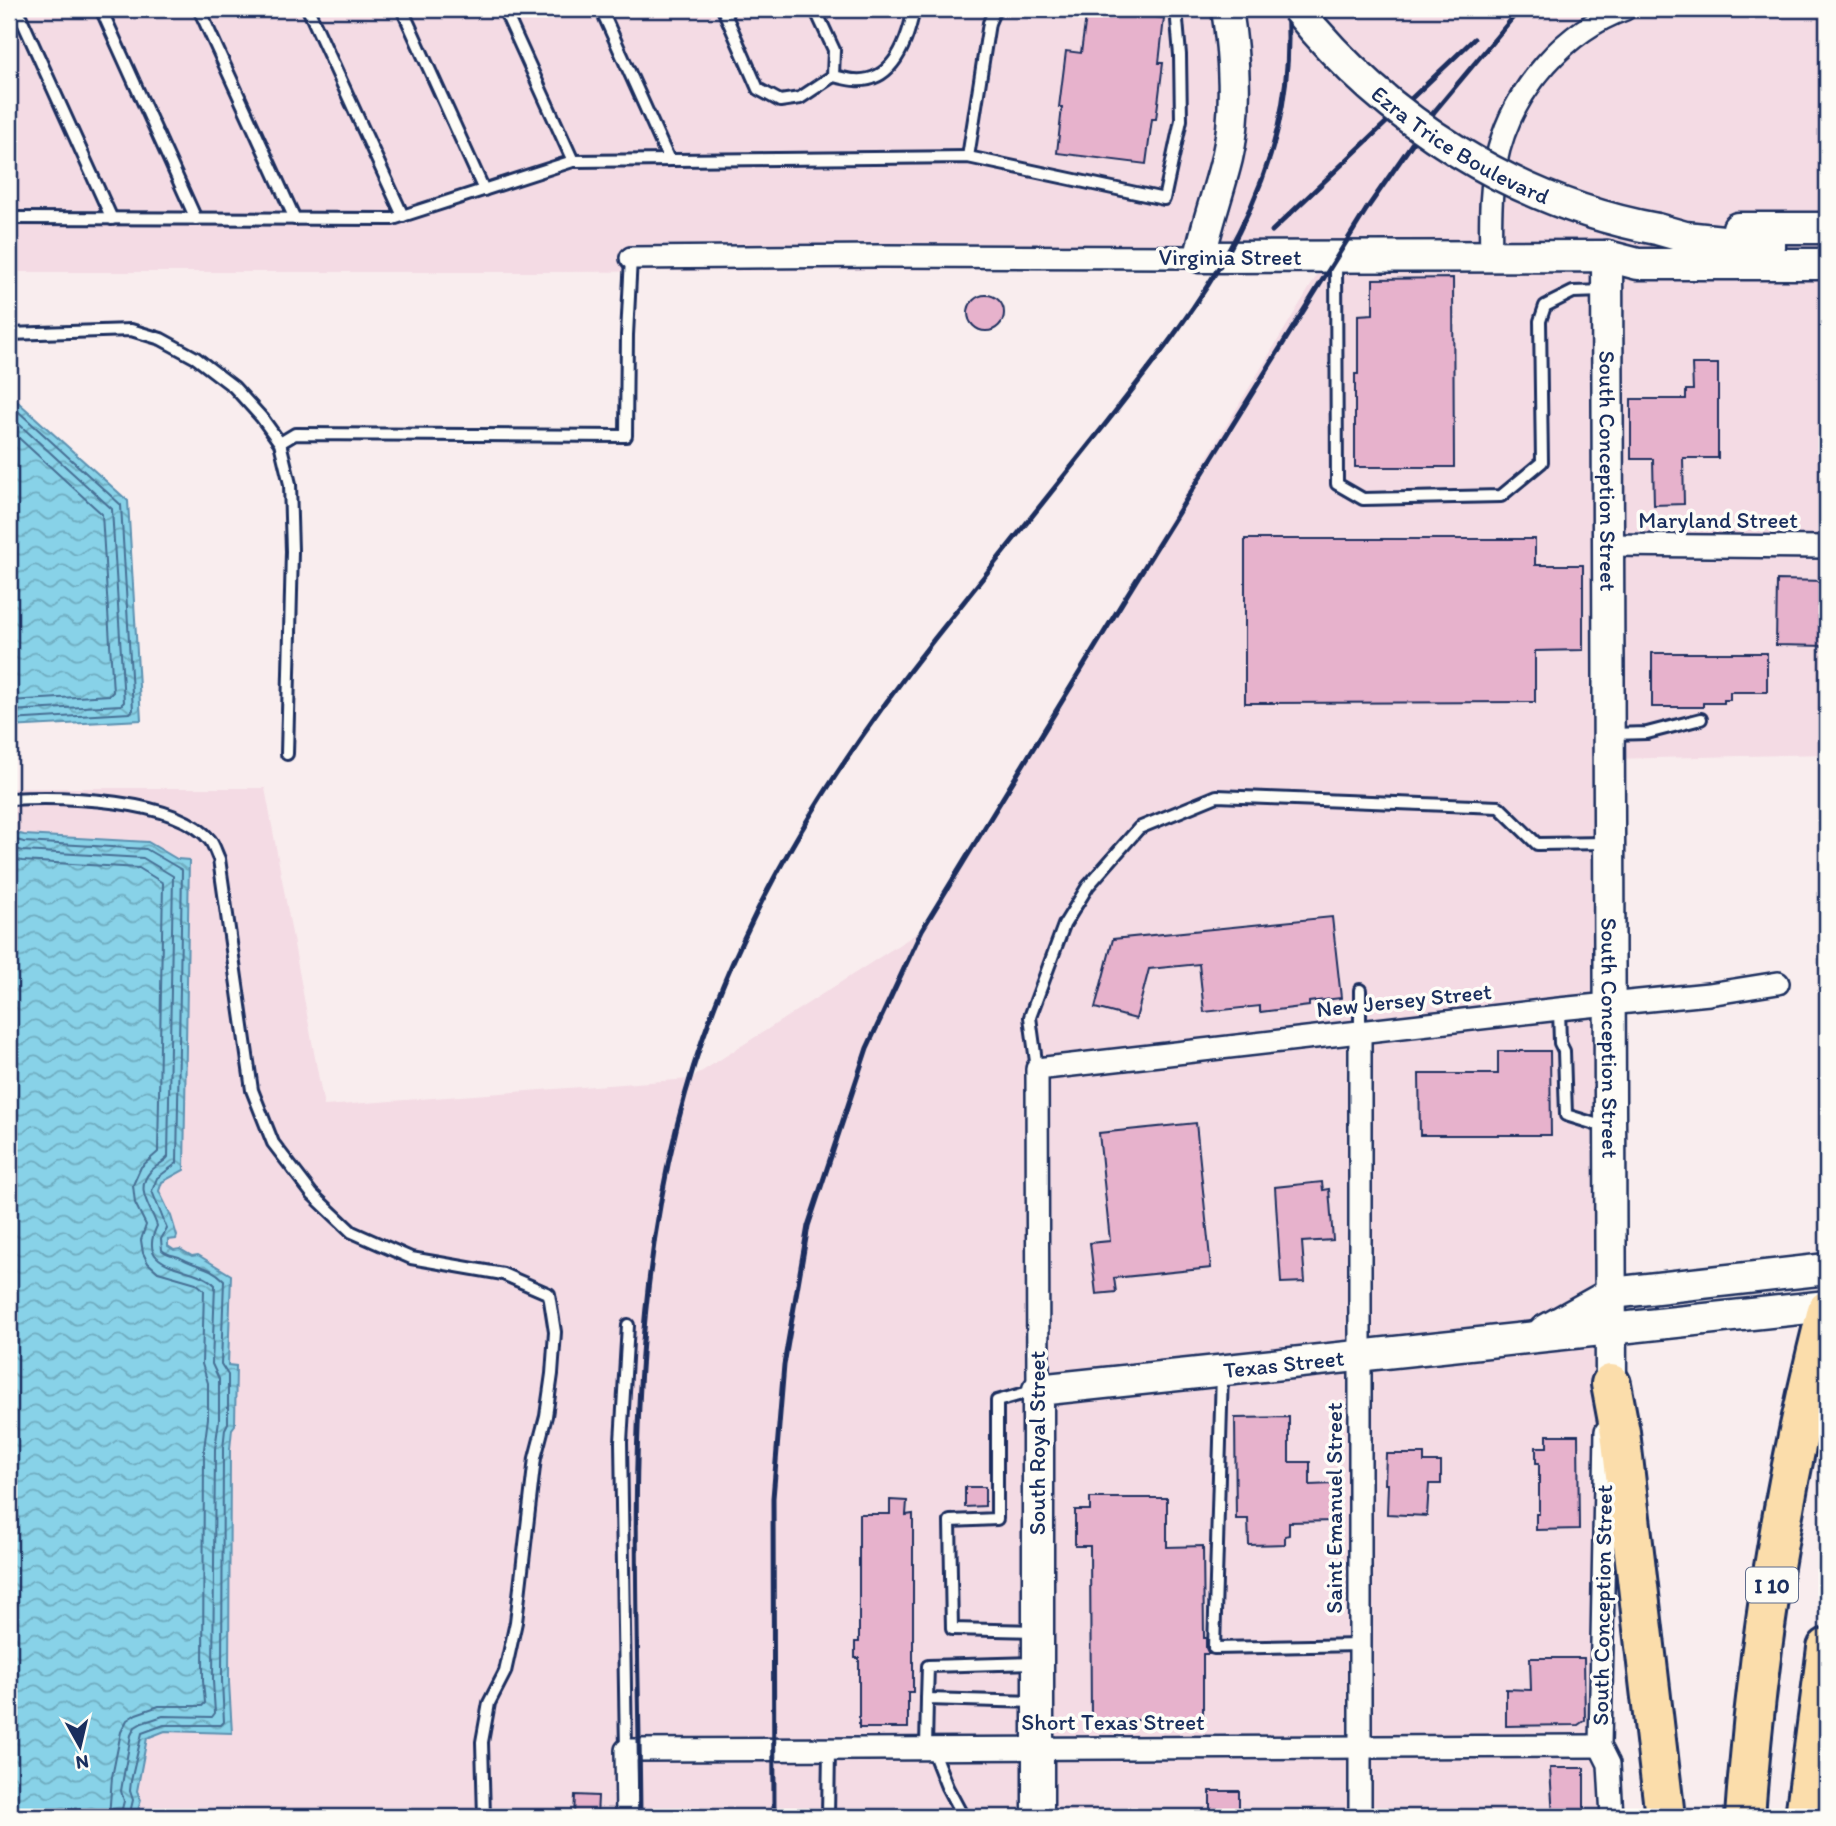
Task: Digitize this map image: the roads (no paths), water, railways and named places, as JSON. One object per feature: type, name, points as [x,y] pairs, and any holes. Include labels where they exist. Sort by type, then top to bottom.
[{"type":"highway","name":"I 10","points":[[1745,1817],[1750,1755],[1779,1533],[1827,1308]]},
{"type":"highway","points":[[1611,1384],[1620,1432],[1665,1817]]},
{"type":"highway","points":[[1805,1817],[1827,1648]]},
{"type":"street","points":[[1200,257],[1209,215],[1227,157],[1234,89],[1227,9]]},
{"type":"street","name":"Ezra Trice Boulevard","points":[[1297,9],[1343,60],[1425,130],[1471,159],[1522,186],[1557,201],[1622,222],[1685,237],[1771,246],[1827,247]]},
{"type":"street","points":[[1491,257],[1493,180],[1500,148],[1510,121],[1532,81],[1556,55],[1581,32],[1613,11]]},
{"type":"street","name":"Ezra Trice Boulevard","points":[[1657,229],[1827,228]]},
{"type":"street","points":[[1771,246],[1801,238],[1827,238]]},
{"type":"street","name":"Virginia Street","points":[[631,258],[1607,257],[1638,264],[1827,264]]},
{"type":"street","name":"South Conception Street","points":[[1607,257],[1612,1329],[1611,1384],[1604,1449],[1600,1746],[1609,1764],[1612,1817]]},
{"type":"street","name":"Maryland Street","points":[[1608,545],[1827,547]]},
{"type":"street","name":"New Jersey Street","points":[[1037,1069],[1609,1003],[1709,994],[1778,983]]},
{"type":"street","name":"Saint Emanuel Street","points":[[1360,1031],[1360,1817]]},
{"type":"street","name":"South Royal Street","points":[[1037,1069],[1038,1817]]},
{"type":"street","name":"Texas Street","points":[[1530,1338],[1612,1293],[1827,1269]]},
{"type":"street","name":"Texas Street","points":[[1038,1390],[1827,1308]]},
{"type":"street","name":"Short Texas Street","points":[[626,1750],[1600,1746]]},
{"type":"street","points":[[626,1750],[627,1817]]},
{"type":"lane","points":[[17,9],[112,219]]},
{"type":"lane","points":[[101,9],[196,219]]},
{"type":"lane","points":[[200,9],[295,219]]},
{"type":"lane","points":[[309,9],[403,216]]},
{"type":"lane","points":[[402,9],[484,190]]},
{"type":"lane","points":[[504,9],[573,161]]},
{"type":"lane","points":[[601,9],[669,160]]},
{"type":"lane","points":[[723,9],[758,89],[780,101],[800,98],[833,76],[856,80],[883,73],[906,43],[914,9]]},
{"type":"lane","points":[[815,9],[834,50],[833,76]]},
{"type":"lane","points":[[968,157],[989,23],[995,9]]},
{"type":"lane","points":[[9,218],[393,219],[573,161],[968,157],[1164,199],[1181,120],[1176,9]]},
{"type":"lane","points":[[1336,257],[1336,484],[1363,499],[1501,496],[1542,462],[1541,321],[1545,306],[1573,292],[1607,291]]},
{"type":"lane","points":[[280,443],[295,434],[626,436],[631,258]]},
{"type":"lane","points":[[9,334],[131,330],[161,339],[196,358],[234,387],[280,443],[290,484],[292,551],[287,754]]},
{"type":"lane","points":[[1608,734],[1647,733],[1701,719]]},
{"type":"lane","points":[[1037,1069],[1030,1017],[1064,925],[1088,886],[1139,828],[1217,796],[1499,807],[1537,844],[1608,844]]},
{"type":"lane","points":[[9,799],[88,799],[141,807],[186,821],[210,840],[219,859],[252,1090],[273,1143],[312,1194],[352,1233],[411,1258],[503,1274],[548,1294],[555,1332],[552,1374],[535,1458],[516,1622],[505,1672],[489,1703],[482,1742],[484,1817]]},
{"type":"lane","points":[[1360,990],[1360,1031]]},
{"type":"lane","points":[[1559,1009],[1560,1043],[1564,1051],[1566,1115],[1610,1128]]},
{"type":"lane","points":[[626,1750],[621,1442],[628,1325]]},
{"type":"lane","points":[[1222,1371],[1214,1648],[1359,1645]]},
{"type":"lane","points":[[1037,1631],[952,1629],[950,1521],[998,1519],[997,1401],[1038,1390]]},
{"type":"lane","points":[[964,1817],[929,1749],[928,1666],[1037,1663]]},
{"type":"lane","points":[[927,1699],[1037,1703]]},
{"type":"lane","points":[[828,1817],[829,1749]]},
{"type":"water","points":[[9,394],[128,501],[141,720],[9,727]]},
{"type":"water","points":[[9,831],[24,835],[148,842],[177,859],[189,860],[184,1170],[162,1182],[159,1191],[177,1236],[176,1239],[168,1240],[168,1246],[192,1256],[198,1255],[231,1275],[228,1365],[236,1366],[235,1425],[232,1429],[230,1449],[229,1682],[232,1733],[165,1731],[147,1738],[137,1791],[141,1800],[136,1817],[9,1817]]},
{"type":"railway","points":[[640,1817],[637,1483],[641,1372],[651,1263],[670,1155],[700,1048],[742,942],[762,901],[783,861],[854,747],[907,674],[1140,379],[1209,284],[1261,183],[1278,129],[1287,71],[1287,9]]},
{"type":"railway","points":[[774,1817],[773,1498],[784,1365],[808,1226],[867,1048],[922,930],[1366,210],[1434,112],[1520,9]]},
{"type":"railway","points":[[1272,231],[1474,39]]}]
